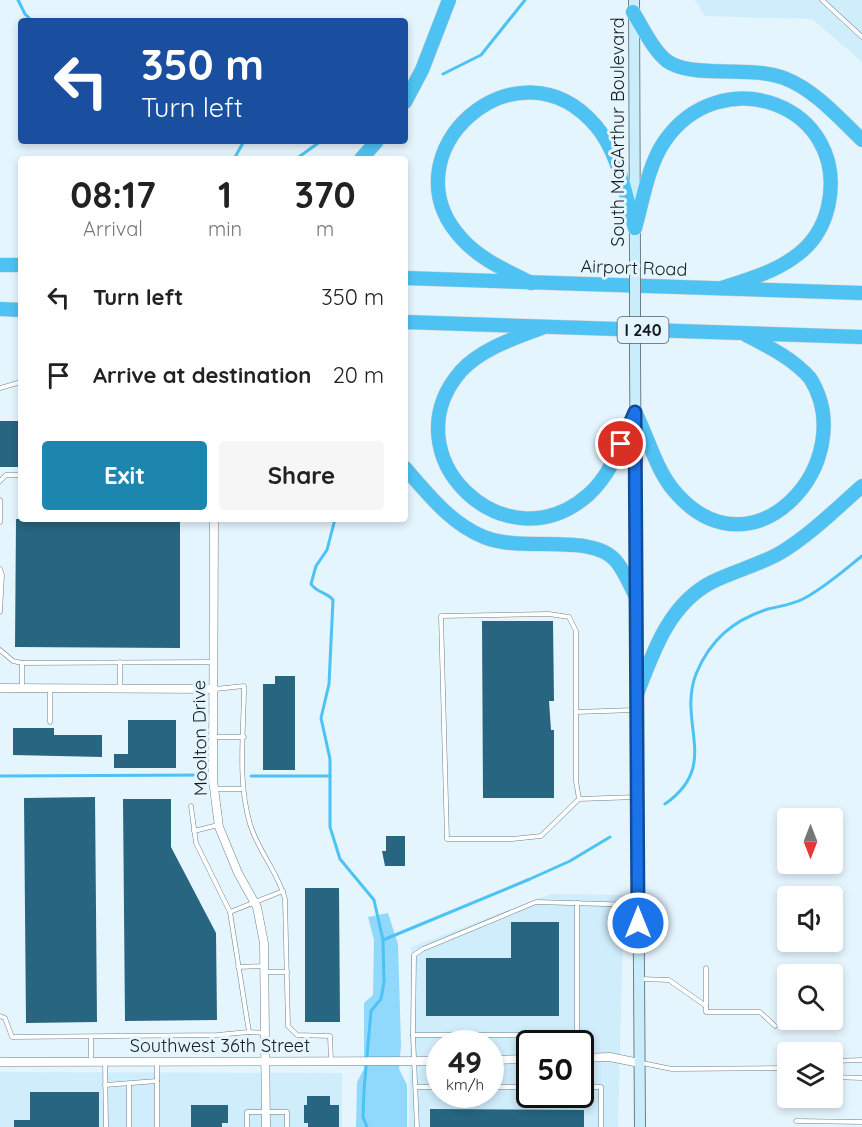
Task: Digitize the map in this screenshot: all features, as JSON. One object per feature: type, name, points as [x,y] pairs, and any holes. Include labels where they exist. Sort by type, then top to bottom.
[{"type":"highway","points":[[408,96],[422,70],[449,0]]},
{"type":"highway","points":[[633,6],[656,49],[675,66],[695,70],[758,71],[784,78],[813,94],[862,140]]},
{"type":"highway","points":[[531,282],[474,251],[451,225],[441,200],[440,170],[451,137],[474,110],[488,101],[504,95],[538,93],[568,102],[585,114],[598,128],[615,160],[635,228]]},
{"type":"highway","points":[[635,228],[655,159],[664,142],[688,117],[715,102],[746,98],[779,104],[792,112],[815,134],[829,164],[831,196],[827,213],[812,241],[793,259],[760,275],[722,288]]},
{"type":"highway","points":[[364,156],[374,144]]},
{"type":"highway","points":[[0,265],[18,265]]},
{"type":"highway","name":"Airport Road","points":[[408,278],[862,293]]},
{"type":"highway","points":[[0,309],[18,310]]},
{"type":"highway","name":"I 240","points":[[408,322],[862,337]]},
{"type":"highway","points":[[544,327],[491,349],[474,359],[461,371],[445,396],[440,414],[441,447],[454,480],[465,493],[491,511],[510,516],[543,517],[574,506],[600,481],[614,460],[635,412]]},
{"type":"highway","points":[[635,412],[666,479],[676,493],[704,515],[718,521],[751,524],[767,521],[797,506],[819,482],[827,465],[831,436],[826,404],[820,390],[799,367],[782,354],[741,333]]},
{"type":"highway","points":[[408,471],[454,520],[484,537],[517,545],[584,545],[606,552],[625,574],[636,597]]},
{"type":"highway","points":[[637,694],[665,628],[690,598],[709,584],[771,557],[792,545],[862,486]]},
{"type":"main road","name":"South MacArthur Boulevard","points":[[633,6],[637,979],[640,1127]]},
{"type":"street","name":"Moolton Drive","points":[[214,522],[214,789],[219,825],[238,873],[254,902],[264,943],[267,1033],[266,1127]]},
{"type":"street","points":[[0,688],[214,689]]},
{"type":"street","points":[[594,1058],[610,1057],[639,1063]]},
{"type":"street","name":"Southwest 36th Street","points":[[0,1062],[426,1061]]},
{"type":"lane","points":[[822,0],[862,37]]},
{"type":"lane","points":[[0,388],[18,383]]},
{"type":"lane","points":[[0,481],[6,475],[18,475]]},
{"type":"lane","points":[[0,500],[0,522]]},
{"type":"lane","points":[[0,569],[2,575],[0,612]]},
{"type":"lane","points":[[579,799],[576,781],[576,631],[569,617],[549,614],[441,616],[447,839],[512,839],[541,836],[579,799],[638,797]]},
{"type":"lane","points":[[0,650],[13,661],[22,663],[214,662]]},
{"type":"lane","points":[[120,662],[120,689]]},
{"type":"lane","points":[[22,663],[22,688]]},
{"type":"lane","points":[[214,689],[244,686],[243,789],[250,825],[283,891],[287,907],[290,1032],[297,1035],[330,1036],[331,1061]]},
{"type":"lane","points":[[50,688],[50,722]]},
{"type":"lane","points":[[576,712],[637,710]]},
{"type":"lane","points":[[213,737],[244,737]]},
{"type":"lane","points":[[214,789],[243,789]]},
{"type":"lane","points":[[191,806],[196,843],[230,912],[249,1032]]},
{"type":"lane","points":[[195,831],[219,825]]},
{"type":"lane","points":[[230,912],[283,891]]},
{"type":"lane","points":[[417,1127],[416,1061],[413,1035],[414,955],[423,948],[536,902],[638,905]]},
{"type":"lane","points":[[413,1035],[574,1035],[577,1030],[577,903]]},
{"type":"lane","points":[[238,968],[287,972]]},
{"type":"lane","points":[[706,968],[706,1012],[760,1012],[775,1026]]},
{"type":"lane","points":[[637,979],[669,980],[706,1006]]},
{"type":"lane","points":[[0,1016],[5,1018],[12,1037],[267,1033]]},
{"type":"lane","points":[[91,1036],[91,1061]]},
{"type":"lane","points":[[843,1061],[862,1060]]},
{"type":"lane","points":[[105,1061],[106,1127]]},
{"type":"lane","points":[[157,1061],[158,1127]]},
{"type":"lane","points":[[639,1063],[672,1068],[777,1068]]},
{"type":"lane","points":[[843,1077],[862,1078]]},
{"type":"lane","points":[[105,1085],[129,1085],[133,1081],[157,1079]]},
{"type":"lane","points":[[129,1085],[129,1127]]},
{"type":"lane","points":[[416,1087],[426,1087]]},
{"type":"lane","points":[[594,1087],[601,1087],[601,1127]]},
{"type":"lane","points":[[247,1127],[247,1112],[287,1112],[288,1127]]},
{"type":"lane","points":[[796,1121],[862,1122]]},
{"type":"shaded area","points":[[695,0],[862,0],[862,62],[812,19],[705,16]]},
{"type":"shaded area","points":[[551,894],[624,895],[618,1127],[409,1127],[411,947]]},
{"type":"shaded area","points":[[388,913],[398,944],[401,1045],[399,1069],[407,1085],[407,1127],[356,1127],[357,1082],[364,1069],[364,1003],[373,995],[374,940],[368,917]]},
{"type":"shaded area","points":[[0,1072],[342,1073],[342,1127],[0,1127]]},
{"type":"building","points":[[0,421],[18,421],[18,467],[0,467]]},
{"type":"building","points":[[16,519],[18,522],[180,522],[180,648],[15,647]]},
{"type":"building","points":[[482,621],[553,621],[554,701],[549,701],[551,730],[554,730],[554,798],[483,798]]},
{"type":"building","points":[[275,676],[295,676],[295,770],[263,770],[263,684],[275,684]]},
{"type":"building","points":[[128,720],[176,720],[176,768],[114,768],[114,754],[128,754]]},
{"type":"building","points":[[13,728],[54,728],[54,735],[102,735],[102,757],[13,755]]},
{"type":"building","points":[[95,797],[97,1022],[26,1023],[24,798]]},
{"type":"building","points":[[123,799],[171,799],[171,847],[216,933],[217,1020],[125,1021]]},
{"type":"building","points":[[386,836],[405,836],[405,866],[385,866],[382,851],[386,851]]},
{"type":"building","points":[[305,888],[339,888],[340,1022],[305,1022]]},
{"type":"building","points":[[511,922],[559,922],[559,1016],[426,1016],[426,958],[511,958]]},
{"type":"building","points":[[30,1092],[99,1092],[99,1127],[14,1127],[14,1120],[30,1120]]},
{"type":"building","points":[[307,1096],[330,1096],[330,1105],[339,1105],[339,1127],[308,1127],[308,1123],[304,1123],[304,1105],[307,1105]]},
{"type":"building","points":[[191,1105],[228,1105],[228,1123],[222,1123],[222,1127],[191,1127]]},
{"type":"building","points":[[430,1109],[584,1110],[584,1127],[430,1127]]},
{"type":"waterway","points":[[18,0],[29,18]]},
{"type":"waterway","points":[[443,74],[481,55],[525,0]]},
{"type":"waterway","points":[[236,156],[242,144]]},
{"type":"waterway","points":[[300,156],[317,144]]},
{"type":"waterway","points":[[334,522],[327,550],[316,566],[311,584],[333,600],[329,684],[321,718],[330,759],[330,827],[340,859],[374,900],[383,940],[384,982],[381,999],[371,1011],[364,1090],[363,1117],[367,1127]]},
{"type":"waterway","points":[[665,804],[682,789],[691,774],[694,759],[692,692],[696,674],[708,651],[734,625],[755,614],[794,603],[811,595],[862,556]]},
{"type":"waterway","points":[[0,776],[204,775]]},
{"type":"waterway","points":[[251,776],[330,776]]},
{"type":"waterway","points":[[383,940],[570,861],[610,837]]},
{"type":"route","points":[[621,444],[635,412],[638,923]]}]
